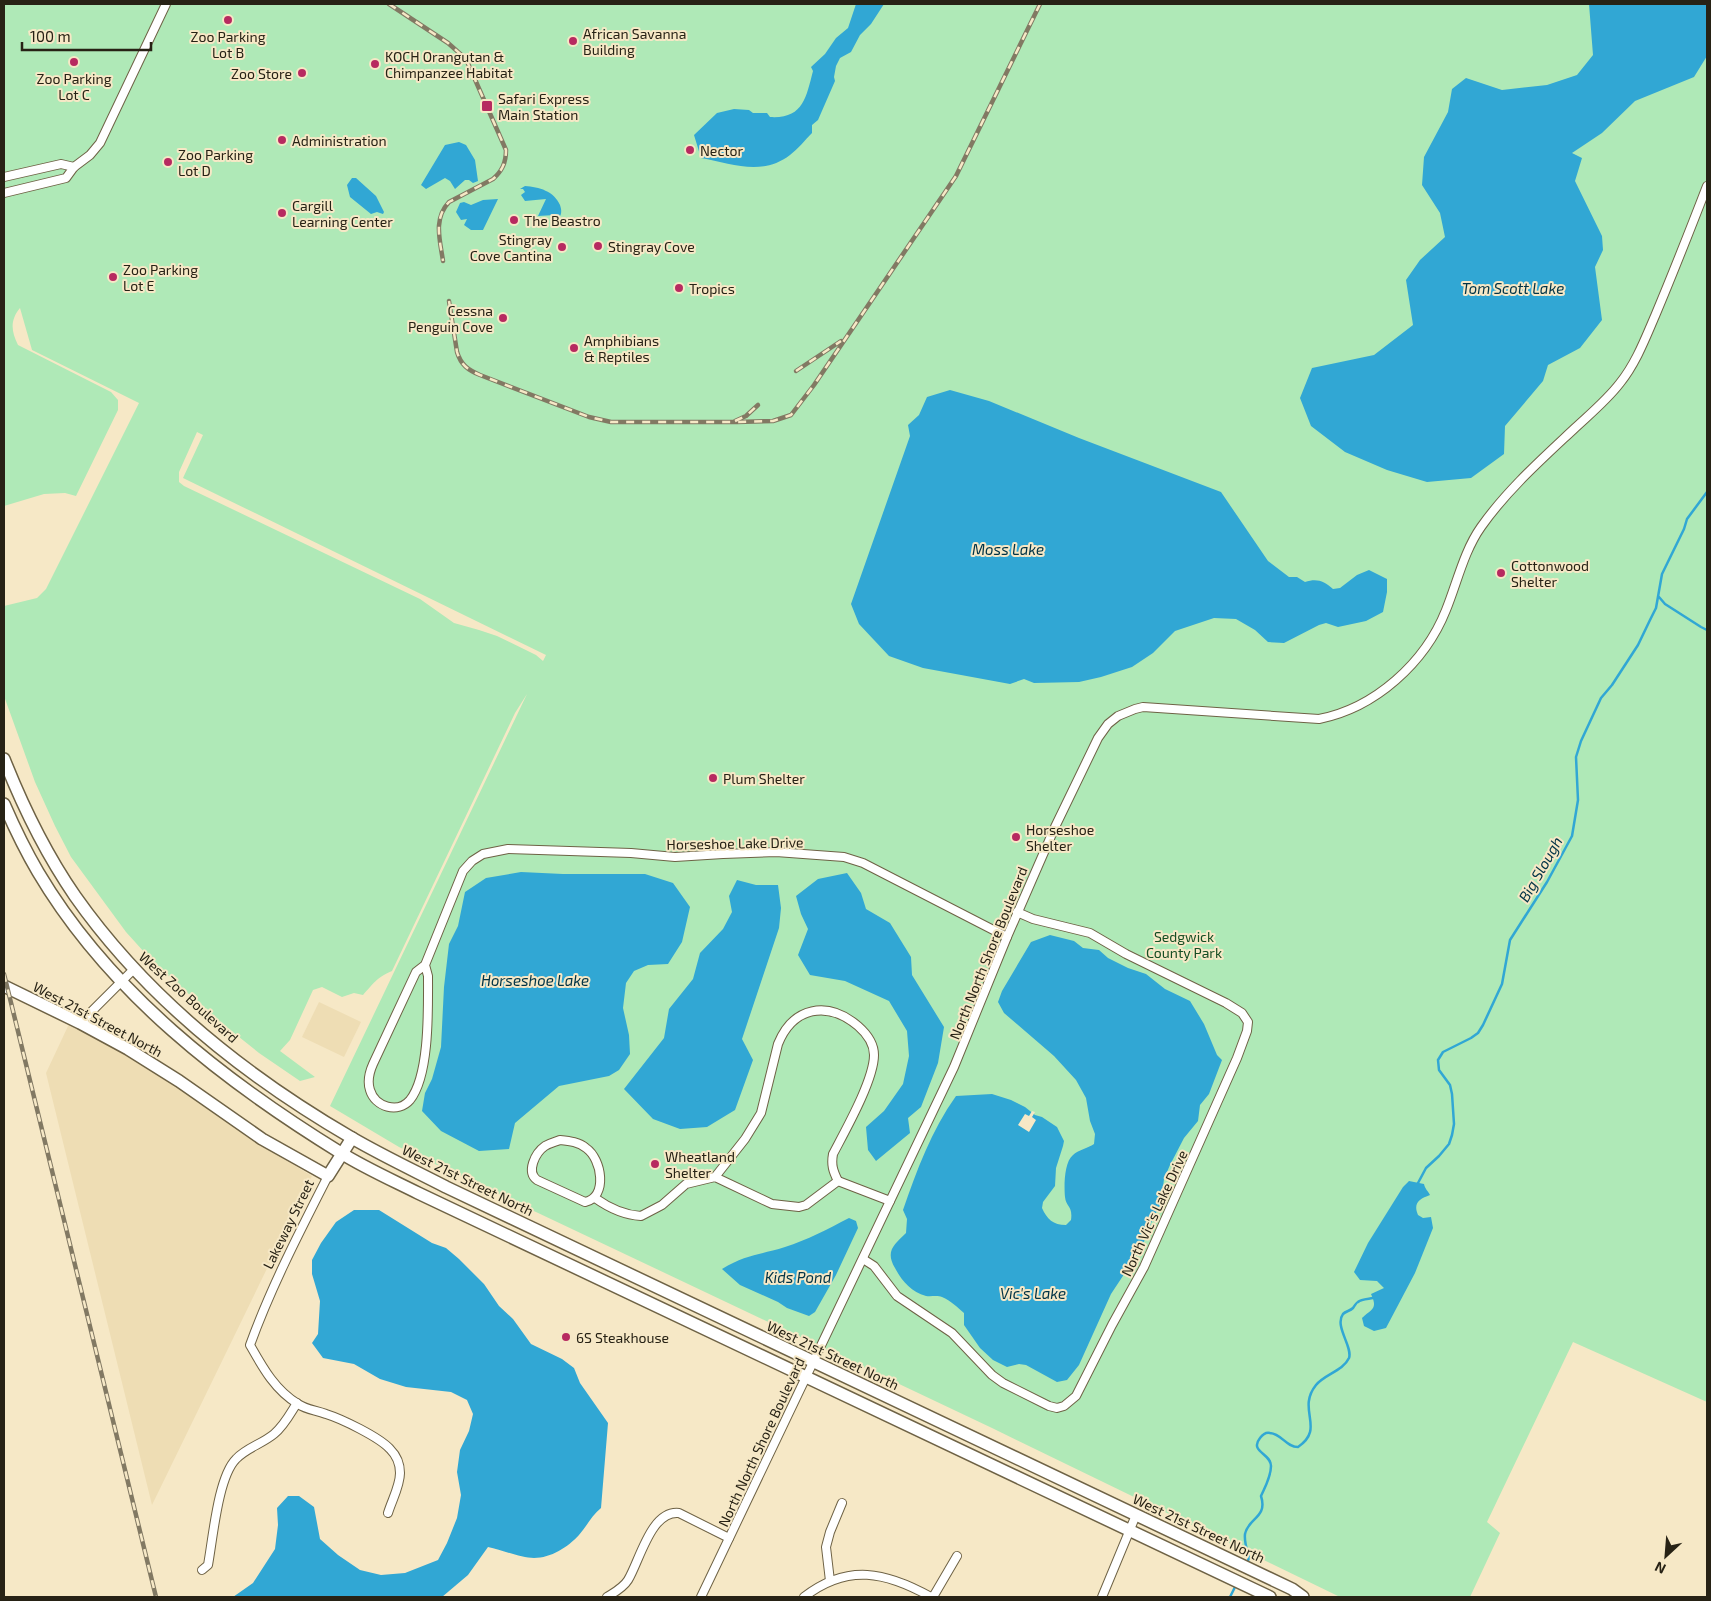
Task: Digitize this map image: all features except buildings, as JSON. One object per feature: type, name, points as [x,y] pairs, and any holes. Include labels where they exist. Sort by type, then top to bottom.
[{"type":"main road","name":"West Zoo Boulevard","points":[[4,759],[36,832],[66,881],[99,928],[134,969],[187,1020],[231,1056],[352,1138]]},
{"type":"main road","points":[[4,804],[38,872],[88,943],[122,982],[162,1022],[216,1066],[274,1109],[342,1153],[418,1193],[1266,1595]]},
{"type":"main road","name":"West 21st Street North","points":[[4,986],[80,1023],[179,1080],[262,1139],[328,1176]]},
{"type":"main road","name":"Lakeway Street","points":[[328,1176],[352,1138]]},
{"type":"main road","name":"West 21st Street North","points":[[352,1138],[446,1187],[1292,1589],[1303,1597]]},
{"type":"street","points":[[4,193],[66,178],[74,167],[90,156],[100,143],[166,4]]},
{"type":"street","points":[[4,177],[61,164],[74,167]]},
{"type":"street","name":"North North Shore Boulevard","points":[[701,1597],[954,1066],[1017,912],[1098,738],[1108,724],[1118,716],[1135,709],[1152,707],[1319,719],[1343,713],[1372,699],[1399,676],[1438,629],[1466,558],[1481,527],[1531,469],[1604,401],[1629,370],[1670,281],[1707,186]]},
{"type":"street","name":"Horseshoe Lake Drive","points":[[425,965],[463,871],[472,861],[483,854],[508,849],[631,853],[675,857],[776,852],[844,857],[871,867],[1007,937]]},
{"type":"street","name":"North Vic's Lake Drive","points":[[863,1259],[874,1266],[898,1296],[952,1333],[992,1375],[1003,1383],[1048,1406],[1064,1406],[1076,1396],[1144,1267],[1188,1169],[1237,1058],[1247,1031],[1248,1022],[1242,1013],[1226,1003],[1126,954],[1090,932],[1033,919],[1017,912]]},
{"type":"street","points":[[425,965],[428,976],[427,1045],[421,1073],[414,1094],[404,1104],[397,1107],[384,1106],[377,1102],[370,1092],[368,1084],[370,1072],[416,972],[425,965]]},
{"type":"street","points":[[80,1023],[134,969]]},
{"type":"street","points":[[595,1198],[620,1212],[641,1216],[662,1205],[686,1184],[715,1177],[744,1140],[761,1113],[782,1034],[788,1025],[798,1018],[820,1010],[832,1011],[858,1026],[871,1043],[874,1055],[861,1097],[833,1154],[831,1162],[833,1172],[838,1181],[890,1202]]},
{"type":"street","points":[[560,1140],[585,1146],[597,1159],[599,1167],[598,1192],[595,1198],[585,1202],[536,1180],[532,1176],[531,1172],[538,1154],[545,1146],[560,1140]]},
{"type":"street","name":"Lakeway Street","points":[[296,1404],[270,1379],[250,1345],[295,1243],[328,1176]]},
{"type":"street","points":[[715,1177],[772,1204],[798,1207],[806,1206],[838,1181]]},
{"type":"street","points":[[202,1570],[208,1565],[222,1486],[230,1466],[244,1451],[280,1429],[296,1404],[331,1415],[389,1447],[395,1454],[400,1471],[399,1481],[388,1513]]},
{"type":"street","points":[[830,1581],[826,1547],[842,1504]]},
{"type":"street","points":[[607,1597],[620,1590],[627,1581],[655,1525],[662,1517],[672,1512],[680,1513],[729,1538]]},
{"type":"street","points":[[1102,1597],[1136,1515]]},
{"type":"street","points":[[804,1597],[830,1581],[850,1576],[877,1575],[908,1585],[932,1597],[957,1556]]},
{"type":"shaded area","points":[[319,1002],[361,1022],[344,1057],[302,1037]]},
{"type":"shaded area","points":[[69,1024],[136,1061],[201,1101],[260,1145],[312,1176],[152,1505],[46,1073]]},
{"type":"green space","name":"Sedgwick County Park","points":[[4,4],[1707,4],[1707,1402],[1573,1342],[1487,1522],[1500,1533],[1470,1597],[1340,1597],[992,1428],[399,1147],[330,1106],[527,694],[515,713],[392,971],[379,979],[363,995],[354,993],[342,997],[322,987],[313,990],[290,1040],[280,1051],[315,1077],[300,1081],[259,1053],[219,1021],[154,963],[126,932],[71,857],[35,782],[4,696],[4,606],[37,598],[46,589],[139,403],[32,350],[20,308],[13,321],[14,335],[18,345],[111,392],[118,400],[118,410],[76,496],[65,493],[44,494],[4,506]],"holes":[[[197,432],[203,435],[183,478],[546,655],[543,661],[536,655],[497,636],[454,623],[420,599],[184,486],[179,482],[179,472]]]},
{"type":"water","points":[[856,4],[884,4],[871,24],[860,35],[851,52],[840,58],[836,66],[835,81],[818,120],[812,125],[812,133],[799,147],[780,161],[758,167],[747,167],[701,158],[694,135],[717,113],[734,109],[749,110],[753,113],[767,113],[770,117],[781,117],[796,110],[801,105],[808,90],[813,71],[811,67],[825,54],[836,38],[848,28]]},
{"type":"water","name":"Tom Scott Lake","points":[[1589,4],[1707,4],[1707,56],[1694,77],[1635,101],[1602,133],[1572,153],[1582,158],[1575,181],[1602,236],[1603,250],[1595,267],[1602,320],[1580,348],[1548,365],[1543,381],[1505,426],[1504,454],[1471,478],[1427,482],[1387,470],[1345,452],[1311,426],[1300,398],[1312,368],[1374,355],[1413,325],[1406,280],[1420,260],[1445,237],[1440,213],[1422,185],[1424,157],[1448,112],[1452,89],[1466,78],[1502,90],[1547,85],[1577,75],[1593,55]]},
{"type":"water","points":[[459,142],[466,145],[475,160],[478,181],[473,183],[465,180],[455,189],[450,181],[445,178],[426,189],[421,185],[445,145]]},
{"type":"water","points":[[352,178],[356,178],[376,196],[384,212],[383,214],[377,212],[371,214],[350,197],[347,185]]},
{"type":"water","points":[[525,186],[536,187],[554,196],[561,209],[561,215],[557,220],[555,215],[538,216],[546,199],[525,201],[521,195],[525,192],[523,189],[520,189]]},
{"type":"water","points":[[498,199],[483,230],[471,230],[464,225],[467,219],[461,220],[456,212],[460,203],[464,202],[471,205],[483,200]]},
{"type":"water","name":"Moss Lake","points":[[950,390],[989,401],[1079,438],[1221,492],[1268,561],[1289,577],[1297,577],[1305,582],[1320,581],[1333,589],[1340,588],[1357,575],[1369,570],[1387,579],[1387,592],[1383,612],[1366,621],[1338,627],[1326,623],[1319,625],[1284,643],[1268,642],[1255,630],[1236,619],[1214,618],[1175,631],[1153,653],[1132,667],[1079,682],[1034,683],[1024,679],[1010,684],[923,668],[889,656],[859,624],[851,604],[910,436],[908,425],[919,415],[927,397]]},
{"type":"water","name":"Horseshoe Lake","points":[[521,872],[645,874],[673,883],[690,907],[682,942],[668,964],[648,965],[634,971],[626,983],[623,1008],[629,1035],[630,1054],[619,1070],[609,1076],[559,1086],[515,1123],[509,1149],[479,1151],[441,1131],[422,1111],[425,1093],[432,1079],[441,1047],[444,987],[449,944],[458,926],[465,892],[486,878]]},
{"type":"water","points":[[847,873],[861,893],[866,909],[890,923],[911,957],[912,975],[944,1027],[938,1063],[921,1107],[908,1118],[910,1133],[876,1161],[868,1150],[866,1127],[884,1111],[903,1084],[909,1056],[907,1031],[889,1001],[845,981],[810,975],[798,955],[808,929],[796,896],[818,879]]},
{"type":"water","points":[[737,880],[756,885],[778,885],[781,908],[779,928],[742,1039],[753,1060],[735,1110],[707,1127],[680,1129],[653,1119],[624,1089],[664,1038],[669,1009],[693,979],[700,953],[723,929],[732,912],[729,896]]},
{"type":"water","name":"Vic's Lake","points":[[1050,935],[1074,941],[1083,948],[1099,950],[1108,958],[1146,974],[1165,989],[1190,1001],[1204,1024],[1217,1055],[1222,1060],[1209,1094],[1200,1105],[1198,1121],[1184,1138],[1164,1179],[1161,1204],[1153,1218],[1142,1247],[1111,1294],[1079,1365],[1067,1380],[1057,1382],[1026,1365],[1019,1364],[1007,1367],[993,1360],[980,1348],[964,1325],[964,1313],[942,1297],[926,1296],[911,1289],[898,1273],[891,1257],[892,1249],[906,1233],[907,1219],[903,1210],[919,1166],[939,1123],[956,1096],[992,1094],[1025,1107],[1057,1127],[1064,1141],[1056,1168],[1055,1186],[1043,1202],[1042,1208],[1048,1218],[1054,1223],[1066,1225],[1071,1220],[1071,1212],[1065,1193],[1065,1175],[1068,1163],[1075,1153],[1094,1144],[1095,1134],[1090,1121],[1086,1098],[1076,1080],[1054,1056],[1004,1013],[998,1002],[1002,991],[1031,942]]},
{"type":"water","points":[[1409,1181],[1424,1184],[1430,1195],[1420,1200],[1416,1207],[1418,1215],[1423,1218],[1431,1217],[1433,1228],[1415,1273],[1386,1328],[1374,1331],[1364,1326],[1362,1318],[1374,1306],[1371,1294],[1384,1288],[1377,1281],[1360,1280],[1354,1272],[1368,1243],[1403,1187]]},
{"type":"water","points":[[354,1210],[379,1210],[432,1243],[446,1248],[484,1284],[499,1306],[513,1319],[531,1344],[562,1359],[574,1368],[580,1383],[608,1423],[601,1508],[575,1539],[564,1548],[547,1556],[529,1558],[488,1547],[468,1575],[442,1597],[233,1597],[253,1583],[275,1549],[278,1525],[277,1508],[288,1496],[299,1496],[314,1507],[320,1539],[338,1555],[360,1570],[381,1575],[405,1573],[438,1560],[457,1518],[461,1495],[457,1472],[460,1450],[469,1431],[473,1414],[467,1400],[451,1392],[406,1387],[380,1379],[354,1364],[323,1358],[312,1343],[318,1334],[320,1301],[312,1274],[312,1260],[336,1222]]},
{"type":"water","name":"Kids Pond","points":[[849,1218],[856,1221],[858,1228],[836,1275],[815,1312],[809,1316],[787,1308],[740,1285],[722,1269],[746,1258],[801,1241]]},
{"type":"pier","points":[[1032,1111],[1035,1112],[1032,1117],[1036,1120],[1029,1132],[1018,1125],[1025,1114],[1029,1116]]},
{"type":"waterway","name":"Big Slough","points":[[1418,1183],[1426,1168],[1449,1144],[1454,1124],[1450,1085],[1439,1070],[1438,1060],[1443,1052],[1471,1038],[1478,1033],[1483,1025],[1502,984],[1510,940],[1547,882],[1572,836],[1578,800],[1576,757],[1581,741],[1601,698],[1612,685],[1638,645],[1656,608],[1662,574],[1687,519],[1707,492]]},
{"type":"waterway","points":[[1659,597],[1665,604],[1707,630]]},
{"type":"waterway","name":"Big Slough","points":[[1246,1565],[1249,1558],[1245,1534],[1262,1509],[1261,1496],[1268,1482],[1271,1470],[1268,1458],[1259,1450],[1257,1443],[1262,1435],[1267,1433],[1274,1434],[1287,1443],[1298,1447],[1306,1440],[1311,1426],[1309,1411],[1311,1394],[1320,1381],[1343,1366],[1349,1358],[1350,1353],[1341,1324],[1343,1314],[1352,1309],[1359,1301],[1373,1298]]},
{"type":"waterway","name":"Big Slough","points":[[1230,1597],[1236,1585]]},
{"type":"railway","points":[[389,4],[448,43],[466,59],[506,150],[503,166],[493,179],[449,202],[444,209],[439,223],[439,238],[443,261]]},
{"type":"railway","points":[[449,301],[457,352],[461,360],[472,371],[589,417],[611,422],[737,422],[773,421],[791,415],[814,385],[956,176],[1040,4]]},
{"type":"railway","points":[[796,371],[841,341]]},
{"type":"railway","points":[[735,421],[746,416],[758,405]]},
{"type":"railway","points":[[4,974],[156,1597]]},
{"type":"place","name":"Zoo Parking Lot B","points":[[228,20]]},
{"type":"place","name":"African Savanna Building","points":[[573,41]]},
{"type":"place","name":"Zoo Parking Lot C","points":[[74,62]]},
{"type":"place","name":"KOCH Orangutan & Chimpanzee Habitat","points":[[375,64]]},
{"type":"place","name":"Zoo Store","points":[[302,73]]},
{"type":"place","name":"Safari Express Main Station","points":[[487,106]]},
{"type":"place","name":"Administration","points":[[282,140]]},
{"type":"place","name":"Nector","points":[[690,150]]},
{"type":"place","name":"Zoo Parking Lot D","points":[[168,162]]},
{"type":"place","name":"Cargill Learning Center","points":[[282,213]]},
{"type":"place","name":"The Beastro","points":[[514,220]]},
{"type":"place","name":"Stingray Cove","points":[[598,246]]},
{"type":"place","name":"Stingray Cove Cantina","points":[[562,247]]},
{"type":"place","name":"Zoo Parking Lot E","points":[[113,277]]},
{"type":"place","name":"Tropics","points":[[679,288]]},
{"type":"place","name":"Cessna Penguin Cove","points":[[503,318]]},
{"type":"place","name":"Amphibians & Reptiles","points":[[574,348]]},
{"type":"place","name":"Cottonwood Shelter","points":[[1501,573]]},
{"type":"place","name":"Plum Shelter","points":[[713,778]]},
{"type":"place","name":"Horseshoe Shelter","points":[[1016,837]]},
{"type":"place","name":"Wheatland Shelter","points":[[655,1164]]},
{"type":"place","name":"6S Steakhouse","points":[[566,1337]]}]
